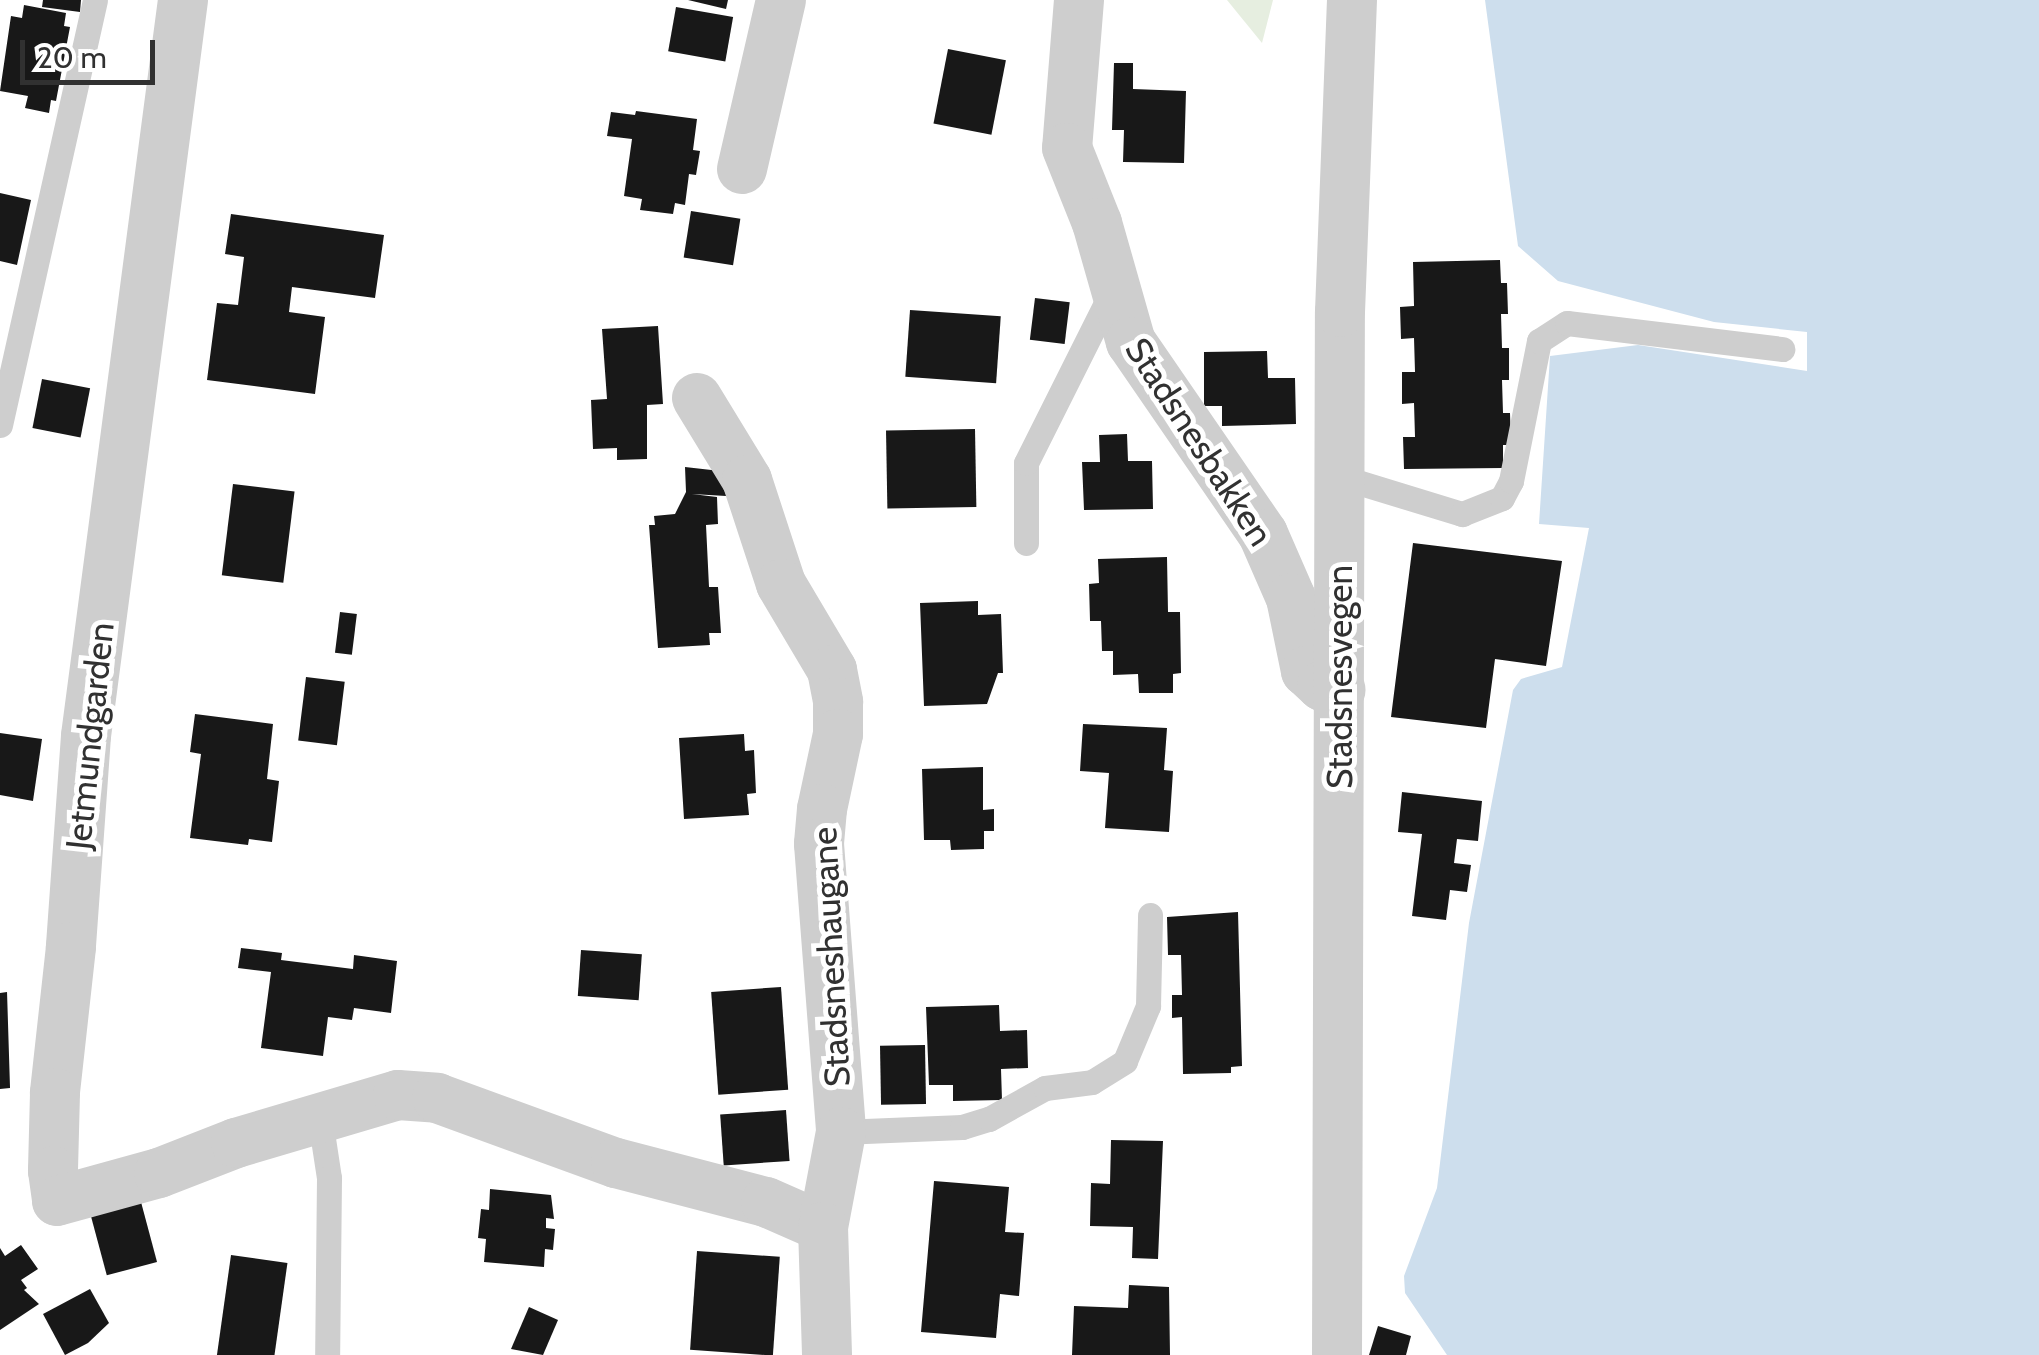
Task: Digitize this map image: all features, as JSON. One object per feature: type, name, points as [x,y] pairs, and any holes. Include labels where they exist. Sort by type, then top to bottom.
[{"type":"street","name":"Jetmundgarden","points":[[183,0],[86,736],[72,947],[55,1093],[52,1171],[58,1201],[160,1173],[398,1095],[437,1098],[616,1162],[766,1202],[824,1227]]},
{"type":"street","points":[[742,169],[781,0]]},
{"type":"street","name":"Stadsnesbakken","points":[[1079,0],[1067,148],[1097,223],[1131,342],[1263,534],[1291,598],[1306,670],[1322,686],[1341,690]]},
{"type":"street","name":"Stadsnesvegen","points":[[1337,1355],[1340,312],[1352,0]]},
{"type":"street","name":"Stadsneshaugane","points":[[697,398],[747,480],[781,584],[832,670],[838,734],[822,808],[820,844],[842,1132],[824,1227],[828,1355]]},
{"type":"lane","points":[[0,425],[95,0]]},
{"type":"lane","name":"Stadsnesbakken","points":[[1026,543],[1026,462],[1113,288]]},
{"type":"lane","points":[[1340,477],[1462,514],[1502,498],[1511,481],[1539,340],[1568,323],[1782,349]]},
{"type":"lane","name":"Stadsneshaugane","points":[[842,1132],[962,1127],[988,1119],[1045,1088],[1092,1082],[1126,1061],[1148,1006],[1150,915]]},
{"type":"lane","points":[[320,1118],[329,1178],[327,1355]]},
{"type":"shaded area","points":[[1227,0],[1273,0],[1262,43]]},
{"type":"water","points":[[1485,0],[2039,0],[2039,1355],[1447,1355],[1405,1293],[1404,1276],[1437,1188],[1469,923],[1513,690],[1521,679],[1562,667],[1589,528],[1539,524],[1550,356],[1638,345],[1807,371],[1807,332],[1714,322],[1558,281],[1518,246]]},
{"type":"building","points":[[43,0],[81,0],[80,12],[42,7]]},
{"type":"building","points":[[688,0],[728,0],[726,9]]},
{"type":"building","points":[[24,5],[66,13],[64,26],[70,27],[56,101],[51,100],[49,113],[25,108],[28,96],[0,91],[11,16],[22,18]]},
{"type":"building","points":[[676,7],[733,17],[725,61],[668,51]]},
{"type":"building","points":[[948,49],[1006,60],[991,135],[933,124]]},
{"type":"building","points":[[1114,63],[1133,63],[1133,89],[1186,91],[1184,163],[1123,162],[1124,130],[1112,130]]},
{"type":"building","points":[[636,111],[697,119],[693,150],[700,151],[696,175],[689,174],[685,205],[675,203],[673,214],[640,210],[642,199],[624,196],[632,139],[607,136],[611,112],[635,115]]},
{"type":"building","points":[[0,193],[31,200],[17,265],[0,261]]},
{"type":"building","points":[[691,211],[740,219],[733,265],[684,257]]},
{"type":"building","points":[[231,214],[384,235],[375,298],[292,287],[289,312],[325,317],[315,394],[207,380],[217,303],[238,305],[244,257],[225,254]]},
{"type":"building","points":[[1500,260],[1501,283],[1507,283],[1508,314],[1501,314],[1502,348],[1509,348],[1509,380],[1502,380],[1503,413],[1510,413],[1511,445],[1503,445],[1503,468],[1404,469],[1403,437],[1415,437],[1414,403],[1402,404],[1402,372],[1415,372],[1414,338],[1401,339],[1400,307],[1414,306],[1413,262]]},
{"type":"building","points":[[1035,298],[1070,302],[1065,344],[1030,340]]},
{"type":"building","points":[[910,310],[1001,316],[996,383],[905,377]]},
{"type":"building","points":[[658,326],[663,404],[647,405],[647,459],[617,460],[617,448],[593,449],[591,400],[607,399],[602,329]]},
{"type":"building","points":[[1267,351],[1268,378],[1295,378],[1296,424],[1222,426],[1222,406],[1204,406],[1204,352]]},
{"type":"building","points":[[42,379],[90,388],[81,437],[32,428]]},
{"type":"building","points":[[975,429],[976,507],[887,509],[886,431]]},
{"type":"building","points":[[1127,434],[1128,461],[1152,461],[1153,509],[1084,510],[1082,462],[1100,462],[1099,435]]},
{"type":"building","points":[[685,467],[729,472],[726,496],[692,494],[717,497],[718,524],[706,525],[709,587],[718,587],[721,633],[709,633],[710,645],[658,648],[649,525],[655,525],[654,516],[675,514],[686,492]]},
{"type":"building","points":[[233,484],[295,492],[283,583],[222,575]]},
{"type":"building","points":[[1413,543],[1562,561],[1546,666],[1495,659],[1486,728],[1391,717]]},
{"type":"building","points":[[1167,557],[1168,612],[1180,612],[1181,673],[1173,674],[1173,693],[1139,693],[1138,674],[1113,675],[1113,651],[1102,651],[1101,621],[1090,621],[1089,584],[1099,583],[1098,559]]},
{"type":"building","points":[[978,601],[978,615],[1001,614],[1003,673],[998,673],[987,704],[924,706],[920,603]]},
{"type":"building","points":[[340,612],[357,614],[352,655],[335,653]]},
{"type":"building","points":[[306,677],[345,682],[337,745],[298,741]]},
{"type":"building","points":[[195,714],[273,724],[267,779],[279,781],[272,842],[249,839],[248,845],[190,838],[201,754],[190,752]]},
{"type":"building","points":[[1083,724],[1167,728],[1164,770],[1173,771],[1169,832],[1105,828],[1109,773],[1080,771]]},
{"type":"building","points":[[0,733],[42,739],[33,801],[0,795]]},
{"type":"building","points":[[744,734],[745,751],[754,750],[756,793],[747,794],[749,815],[684,819],[679,738]]},
{"type":"building","points":[[983,767],[983,810],[994,809],[994,831],[984,831],[984,849],[951,850],[950,840],[924,840],[922,769]]},
{"type":"building","points":[[1402,792],[1482,801],[1478,841],[1457,839],[1454,863],[1471,865],[1467,892],[1450,890],[1446,920],[1412,916],[1422,834],[1398,832]]},
{"type":"building","points":[[1238,912],[1242,1066],[1231,1067],[1231,1073],[1183,1074],[1182,1017],[1172,1018],[1172,995],[1182,995],[1181,955],[1168,955],[1167,917]]},
{"type":"building","points":[[241,948],[282,953],[281,960],[353,969],[354,955],[397,961],[391,1013],[354,1008],[352,1020],[328,1017],[323,1056],[261,1048],[271,972],[238,968]]},
{"type":"building","points":[[581,950],[642,954],[639,1000],[578,996]]},
{"type":"building","points":[[781,987],[788,1090],[718,1095],[711,992]]},
{"type":"building","points":[[7,992],[10,1088],[0,1089],[0,993]]},
{"type":"building","points":[[999,1005],[1000,1031],[1027,1030],[1028,1068],[1001,1069],[1002,1100],[953,1101],[953,1085],[929,1085],[926,1007]]},
{"type":"building","points":[[925,1045],[926,1104],[881,1105],[880,1046]]},
{"type":"building","points":[[786,1110],[790,1161],[724,1165],[720,1115]]},
{"type":"building","points":[[1111,1140],[1163,1141],[1158,1259],[1132,1258],[1133,1227],[1090,1226],[1091,1183],[1110,1184]]},
{"type":"building","points":[[934,1181],[1009,1187],[1005,1232],[1024,1233],[1019,1296],[1000,1294],[996,1338],[921,1332]]},
{"type":"building","points":[[490,1189],[551,1195],[554,1219],[546,1218],[546,1228],[555,1229],[553,1250],[545,1249],[544,1267],[484,1262],[486,1239],[478,1238],[481,1209],[489,1210]]},
{"type":"building","points":[[141,1202],[157,1262],[107,1275],[91,1215]]},
{"type":"building","points":[[21,1245],[38,1269],[21,1280],[27,1288],[24,1290],[39,1304],[0,1330],[0,1248],[5,1256]]},
{"type":"building","points":[[697,1251],[780,1257],[773,1355],[690,1350]]},
{"type":"building","points":[[231,1255],[287,1263],[275,1355],[217,1355]]},
{"type":"building","points":[[1129,1285],[1169,1287],[1170,1355],[1072,1355],[1074,1306],[1128,1308]]},
{"type":"building","points":[[90,1289],[109,1323],[88,1343],[65,1355],[43,1314]]},
{"type":"building","points":[[529,1307],[558,1320],[543,1355],[511,1349]]},
{"type":"building","points":[[1378,1326],[1411,1336],[1406,1355],[1369,1355]]}]
